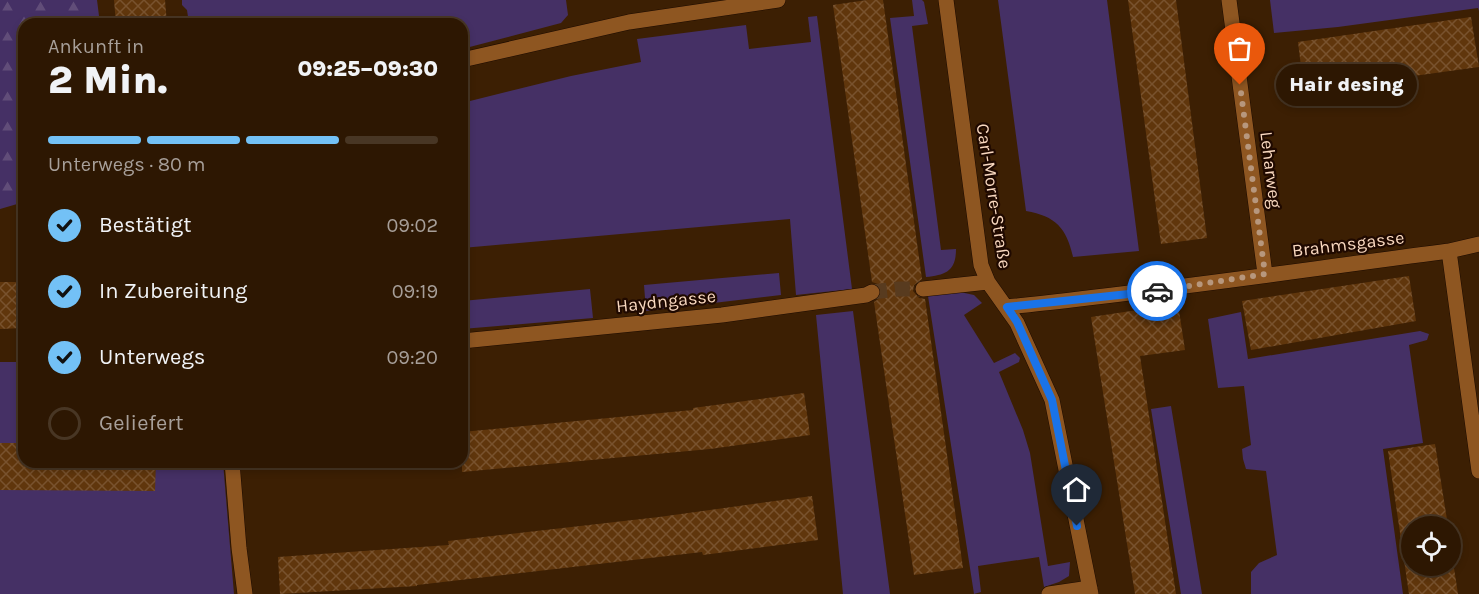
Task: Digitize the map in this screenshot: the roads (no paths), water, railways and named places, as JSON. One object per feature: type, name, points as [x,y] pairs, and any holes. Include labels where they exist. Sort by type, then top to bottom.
[{"type":"street","points":[[468,59],[629,22],[778,0]]},
{"type":"street","name":"Carl-Morre-Straße","points":[[946,0],[981,265],[988,282],[1017,322],[1052,400],[1091,591]]},
{"type":"street","name":"Leharweg","points":[[1229,0],[1265,274]]},
{"type":"street","name":"Brahmsgasse","points":[[1007,307],[1145,292],[1449,251],[1479,244]]},
{"type":"street","points":[[1449,251],[1479,471]]},
{"type":"street","points":[[923,288],[988,282]]},
{"type":"street","name":"Haydngasse","points":[[468,340],[722,315],[869,294]]},
{"type":"street","points":[[232,468],[245,594]]},
{"type":"street","points":[[1049,594],[1091,591]]},
{"type":"tunnel","points":[[872,292],[923,289]]},
{"type":"place","name":"Hair desing","points":[[1240,85]]}]
